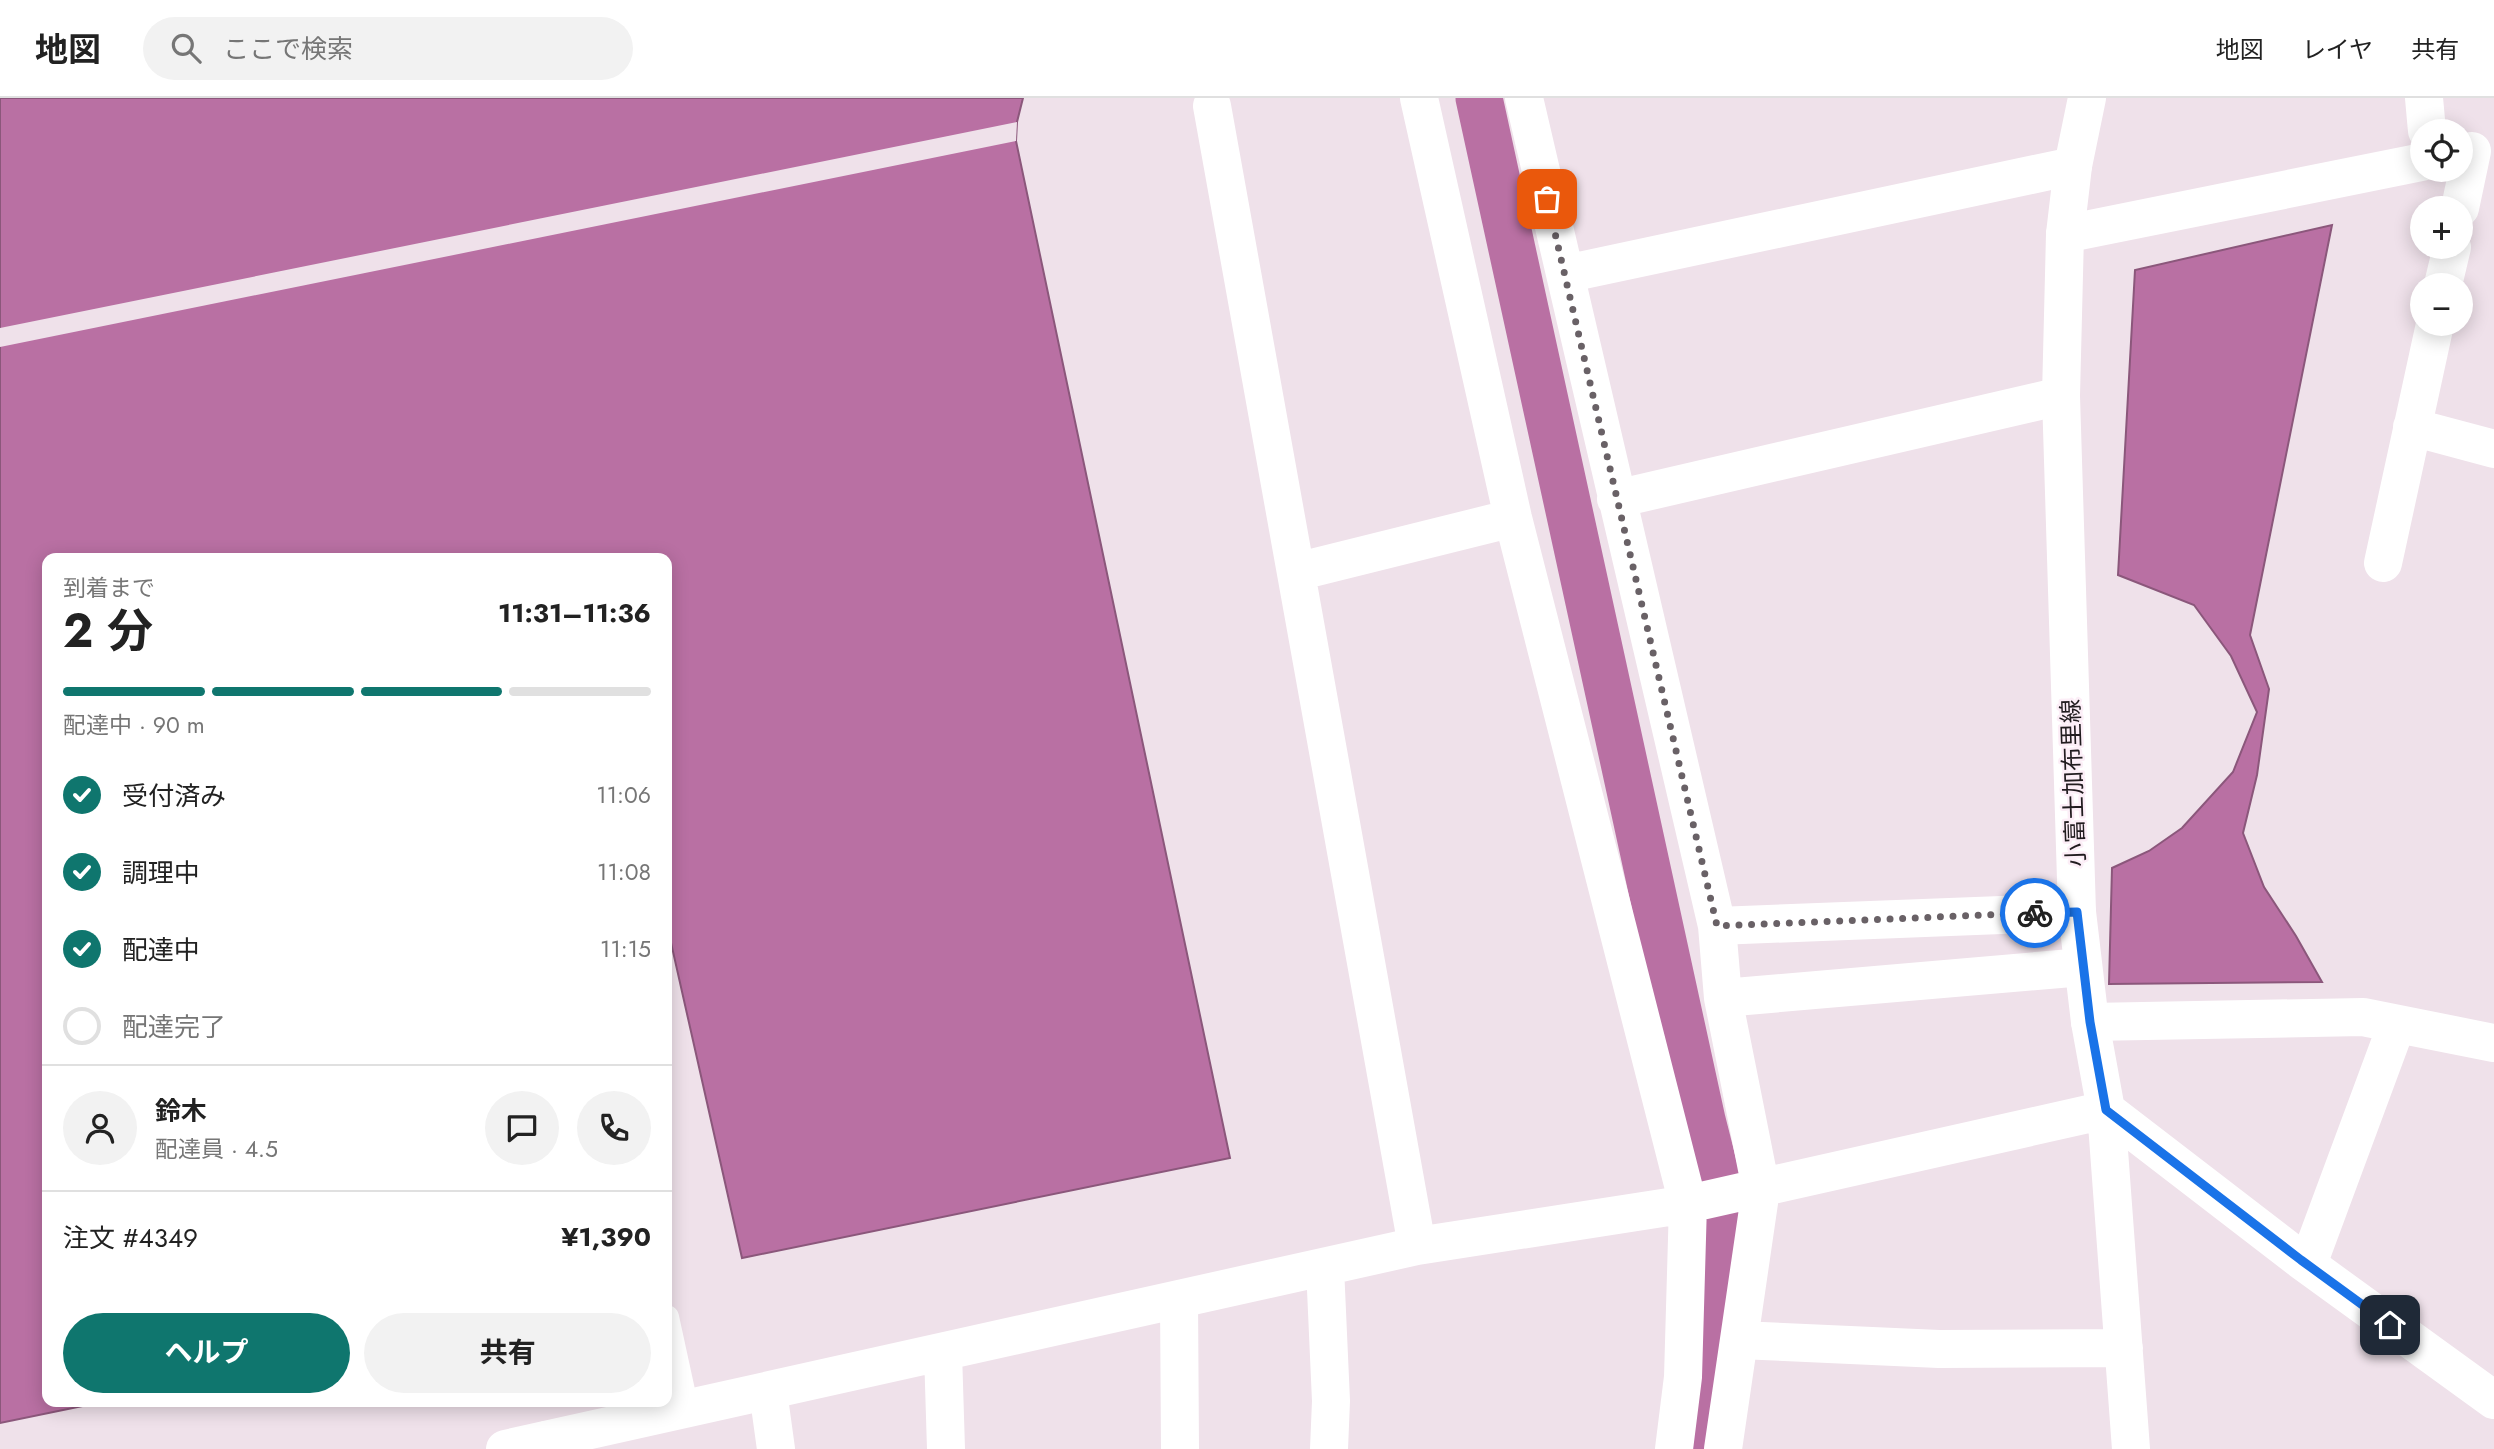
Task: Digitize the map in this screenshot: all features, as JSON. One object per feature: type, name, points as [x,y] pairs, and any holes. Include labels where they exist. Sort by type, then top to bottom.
[{"type":"street","points":[[1419,98],[1514,519],[1688,1204],[1683,1377],[1674,1449]]},
{"type":"street","points":[[1524,98],[1717,926],[1723,998],[1761,1189],[1723,1449]]},
{"type":"street","name":"小富士加布里線","points":[[2087,98],[2073,166],[2066,234],[2061,396],[2077,912],[2090,1022],[2106,1110],[2131,1449]]},
{"type":"street","points":[[2424,98],[2426,119]]},
{"type":"street","points":[[1212,106],[1417,1246]]},
{"type":"street","points":[[2463,196],[2476,150]]},
{"type":"street","points":[[2066,234],[2410,164]]},
{"type":"street","points":[[1564,274],[2073,166]]},
{"type":"street","points":[[2383,563],[2432,336]]},
{"type":"street","points":[[1616,499],[2061,396]]},
{"type":"street","points":[[2412,426],[2494,449]]},
{"type":"street","points":[[1296,572],[1514,519]]},
{"type":"street","points":[[1717,926],[2077,912]]},
{"type":"street","points":[[1723,998],[2083,968]]},
{"type":"street","points":[[2090,1022],[2363,1017],[2494,1043]]},
{"type":"street","points":[[2308,1264],[2397,1024]]},
{"type":"street","points":[[505,1449],[547,1444],[687,1409],[1417,1246],[1688,1204],[2106,1110],[2308,1264],[2494,1400]]},
{"type":"street","points":[[1325,1267],[1331,1401],[1329,1449]]},
{"type":"street","points":[[1179,1299],[1180,1449]]},
{"type":"street","points":[[1739,1340],[1939,1349],[2123,1348]]},
{"type":"street","points":[[943,1352],[947,1449]]},
{"type":"street","points":[[768,1391],[776,1449]]},
{"type":"lane","points":[[672,1340],[687,1409]]},
{"type":"shaded area","points":[[0,98],[1023,98],[1016,141],[1230,1158],[742,1258],[672,947],[672,553],[42,553],[42,1407],[78,1407],[0,1423]]},
{"type":"shaded area","points":[[2332,225],[2250,635],[2269,689],[2257,775],[2243,833],[2264,887],[2322,982],[2109,984],[2112,868],[2149,851],[2182,828],[2233,772],[2257,712],[2231,656],[2194,605],[2118,575],[2135,270]]},
{"type":"pier","points":[[1017,122],[1016,141],[0,347],[0,328]]},
{"type":"waterway","points":[[1479,98],[1702,1120],[1729,1227],[1700,1449]]},
{"type":"way so far","points":[[1547,199],[1717,926],[2035,913]]},
{"type":"route","points":[[2035,913],[2077,912],[2090,1022],[2106,1110],[2390,1325]]}]
